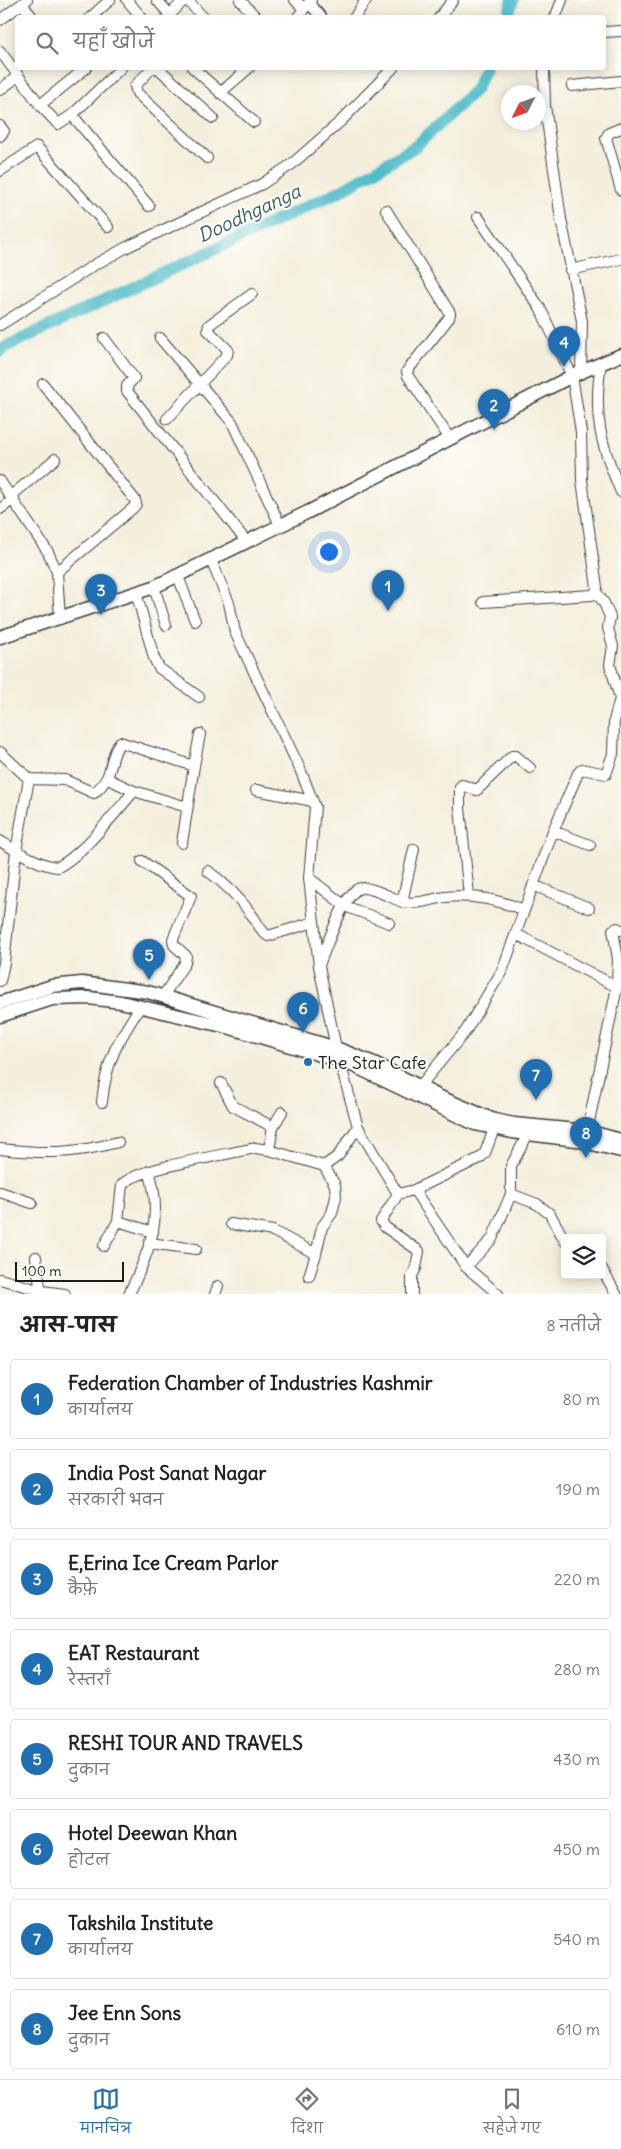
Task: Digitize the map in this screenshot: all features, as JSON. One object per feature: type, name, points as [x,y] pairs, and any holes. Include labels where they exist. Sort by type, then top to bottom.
[{"type":"main road","points":[[0,637],[154,587],[211,560],[576,374],[621,355]]},
{"type":"main road","points":[[0,1003],[52,986],[82,983],[148,992],[336,1048],[374,1063],[494,1120],[514,1124],[587,1130],[621,1140]]},
{"type":"main road","points":[[0,1016],[52,999],[89,998],[140,1007],[231,1028],[340,1061],[475,1124],[528,1134],[576,1140],[621,1151]]},
{"type":"street","points":[[93,15],[110,0]]},
{"type":"street","points":[[127,0],[140,15]]},
{"type":"street","points":[[157,0],[167,15]]},
{"type":"street","points":[[169,15],[185,0],[201,15]]},
{"type":"street","points":[[240,0],[254,15]]},
{"type":"street","points":[[295,0],[317,15]]},
{"type":"street","points":[[356,15],[366,0]]},
{"type":"street","points":[[441,15],[453,0]]},
{"type":"street","points":[[556,15],[562,0]]},
{"type":"street","points":[[0,20],[25,2],[32,15]]},
{"type":"street","points":[[606,32],[621,31]]},
{"type":"street","points":[[0,51],[40,104],[58,124],[72,114],[119,70]]},
{"type":"street","points":[[40,104],[79,70]]},
{"type":"street","points":[[150,70],[135,86],[137,93],[207,158]]},
{"type":"street","points":[[160,70],[213,118]]},
{"type":"street","points":[[195,70],[254,122]]},
{"type":"street","points":[[220,92],[247,70]]},
{"type":"street","points":[[0,325],[96,264],[262,184],[292,164],[341,120],[391,70]]},
{"type":"street","points":[[420,1086],[465,1032],[479,1012],[502,971],[553,831],[579,771],[582,769],[606,774],[613,754],[614,721],[620,698],[610,664],[613,646],[609,634],[609,613],[596,592],[597,587],[582,480],[581,432],[576,374],[582,321],[560,219],[545,106],[544,70]]},
{"type":"street","points":[[0,90],[18,76]]},
{"type":"street","points":[[572,86],[621,81]]},
{"type":"street","points":[[72,114],[149,206]]},
{"type":"street","points":[[0,126],[4,131],[0,136]]},
{"type":"street","points":[[621,128],[609,133],[606,138],[621,190]]},
{"type":"street","points":[[0,171],[37,147],[108,227]]},
{"type":"street","points":[[386,210],[450,313],[449,318],[407,372],[450,439]]},
{"type":"street","points":[[478,217],[540,308],[576,374]]},
{"type":"street","points":[[570,270],[621,258]]},
{"type":"street","points":[[167,419],[228,353],[208,330],[209,325],[252,294]]},
{"type":"street","points":[[104,338],[134,378],[127,386],[127,391],[246,541]]},
{"type":"street","points":[[160,338],[200,382],[232,422],[240,435],[280,525]]},
{"type":"street","points":[[601,363],[597,395],[599,433],[608,462],[621,492]]},
{"type":"street","points":[[44,384],[135,500],[136,504],[134,508],[57,572]]},
{"type":"street","points":[[0,509],[55,459]]},
{"type":"street","points":[[0,481],[48,552],[57,572],[60,619]]},
{"type":"street","points":[[211,560],[228,603],[235,632],[300,768],[313,801],[315,816],[309,878],[319,966],[336,1048],[358,1127],[398,1194]]},
{"type":"street","points":[[178,576],[195,621]]},
{"type":"street","points":[[154,587],[166,625]]},
{"type":"street","points":[[136,592],[154,658],[159,668],[199,697]]},
{"type":"street","points":[[483,602],[592,595],[596,592]]},
{"type":"street","points":[[182,843],[200,734]]},
{"type":"street","points":[[0,752],[30,779],[65,780],[94,793],[108,780],[116,749],[123,742],[194,766]]},
{"type":"street","points":[[469,896],[460,808],[460,788],[462,786],[477,790],[512,756],[516,756],[530,768]]},
{"type":"street","points":[[0,981],[16,851],[30,779]]},
{"type":"street","points":[[108,780],[134,791],[188,807]]},
{"type":"street","points":[[256,790],[313,801]]},
{"type":"street","points":[[0,841],[16,851],[48,865],[58,867],[68,861],[105,825],[134,791]]},
{"type":"street","points":[[553,831],[590,845]]},
{"type":"street","points":[[402,902],[414,849]]},
{"type":"street","points":[[142,861],[190,896],[173,939],[174,945],[186,956],[185,963],[162,996]]},
{"type":"street","points":[[208,871],[225,884],[249,912],[262,932],[268,936],[314,922]]},
{"type":"street","points":[[309,878],[345,906],[389,923]]},
{"type":"street","points":[[533,885],[589,908]]},
{"type":"street","points":[[319,966],[345,906],[354,892],[363,887],[402,902],[419,902],[448,897],[469,896],[493,899],[524,910]]},
{"type":"street","points":[[587,1130],[617,987],[618,959],[613,933],[615,928],[621,930]]},
{"type":"street","points":[[516,934],[617,987]]},
{"type":"street","points":[[102,1102],[104,1081],[115,1047],[140,1007]]},
{"type":"street","points":[[221,1083],[233,1106],[273,1127]]},
{"type":"street","points":[[269,1150],[273,1127],[282,1112]]},
{"type":"street","points":[[324,1166],[338,1156],[358,1127]]},
{"type":"street","points":[[412,1294],[412,1276],[416,1268],[418,1251],[385,1227],[381,1221],[398,1194],[414,1190],[480,1158],[485,1153],[494,1128]]},
{"type":"street","points":[[466,1267],[492,1240],[511,1194],[510,1170],[528,1134]]},
{"type":"street","points":[[0,1149],[61,1153],[92,1149],[118,1142]]},
{"type":"street","points":[[104,1246],[118,1221],[122,1185],[128,1180],[148,1171],[255,1148],[269,1150],[324,1166],[334,1185],[336,1197],[332,1213],[322,1227],[309,1276]]},
{"type":"street","points":[[129,1294],[150,1243],[156,1219],[156,1201],[148,1171]]},
{"type":"street","points":[[414,1190],[466,1267],[498,1294]]},
{"type":"street","points":[[0,1192],[32,1203]]},
{"type":"street","points":[[511,1194],[537,1204],[550,1214],[561,1234]]},
{"type":"street","points":[[118,1221],[153,1232]]},
{"type":"street","points":[[231,1224],[273,1231],[316,1254]]},
{"type":"street","points":[[150,1243],[196,1249]]},
{"type":"street","points":[[36,1257],[42,1292]]},
{"type":"street","points":[[606,1276],[616,1294]]},
{"type":"street","points":[[0,1279],[42,1292],[65,1294]]},
{"type":"waterway","name":"Doodhganga","points":[[508,15],[513,0]]},
{"type":"waterway","name":"Doodhganga","points":[[0,352],[9,345],[340,191],[416,146],[476,89],[484,70]]},
{"type":"place","name":"EAT Restaurant","points":[[564,367]]},
{"type":"place","name":"India Post Sanat Nagar","points":[[494,430]]},
{"type":"place","name":"Federation Chamber of Industries Kashmir","points":[[388,611]]},
{"type":"place","name":"E,Erina Ice Cream Parlor","points":[[101,615]]},
{"type":"place","name":"RESHI TOUR AND TRAVELS","points":[[149,980]]},
{"type":"place","name":"Hotel Deewan Khan","points":[[303,1033]]},
{"type":"place","name":"The Star Cafe","points":[[308,1062]]},
{"type":"place","name":"Takshila Institute","points":[[536,1100]]},
{"type":"place","name":"Jee Enn Sons","points":[[586,1158]]}]
